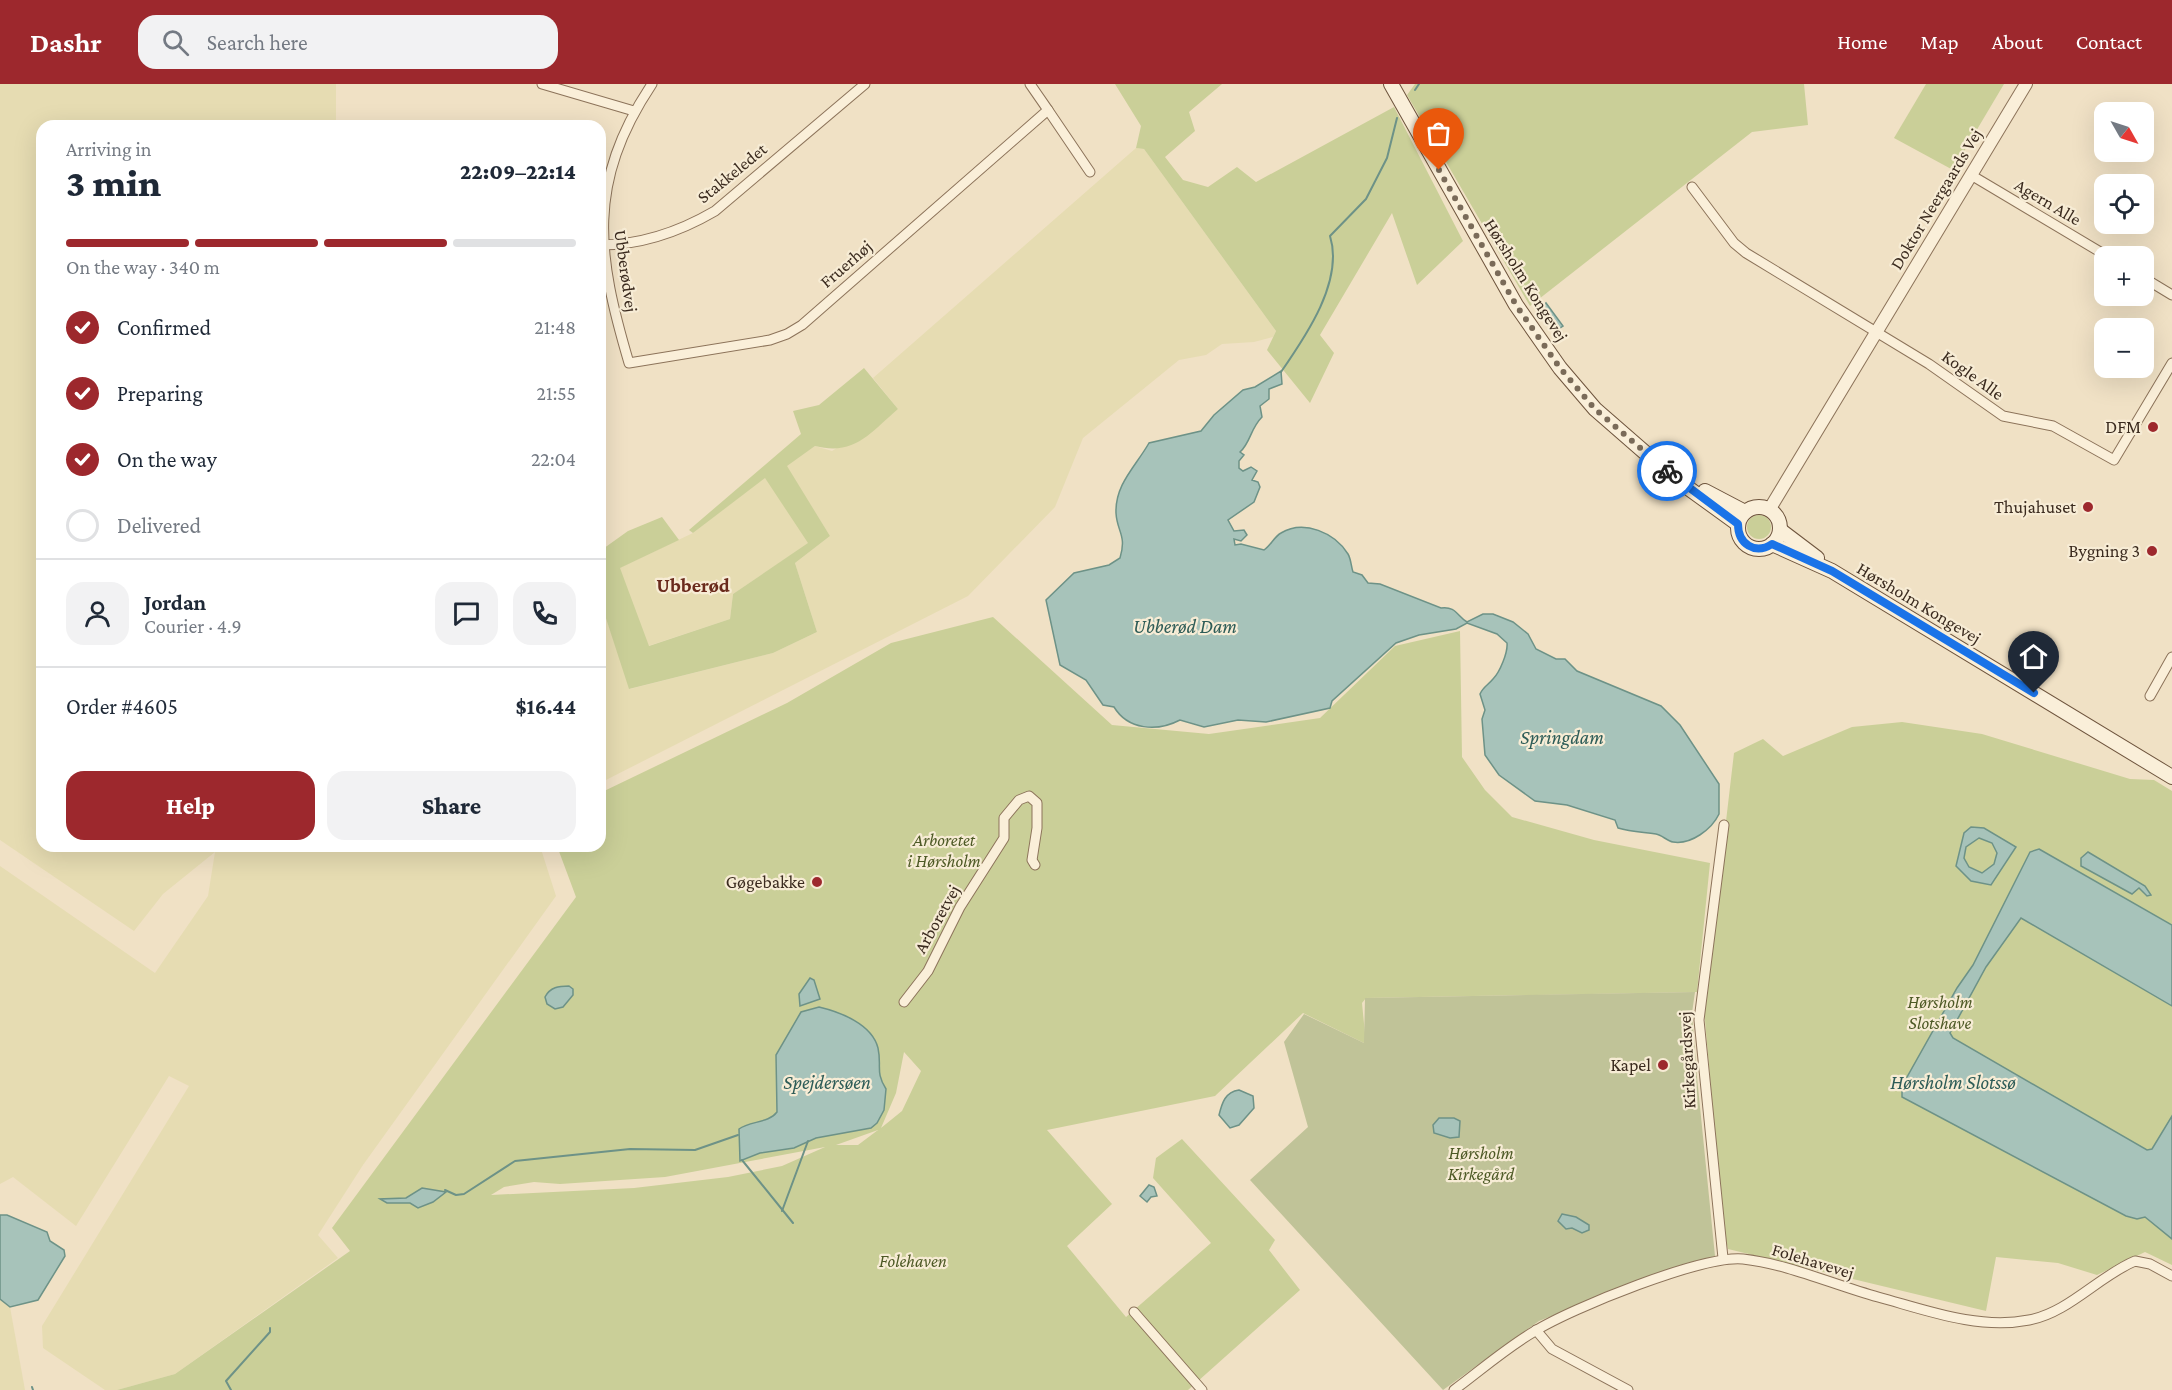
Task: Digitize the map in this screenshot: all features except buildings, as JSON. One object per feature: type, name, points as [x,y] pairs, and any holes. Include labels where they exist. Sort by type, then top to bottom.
[{"type":"main road","name":"Hørsholm Kongevej","points":[[1391,84],[1516,305],[1560,368],[1595,409],[1673,477],[1742,518]]},
{"type":"main road","points":[[1760,507],[1769,510],[1775,515],[1780,530],[1772,544],[1763,549],[1748,546],[1740,537],[1742,518],[1760,507]]},
{"type":"main road","name":"Hørsholm Kongevej","points":[[1780,530],[1832,571]]},
{"type":"main road","name":"Hørsholm Kongevej","points":[[1772,544],[1832,571],[2172,777]]},
{"type":"street","points":[[542,84],[634,111]]},
{"type":"street","name":"Ubberødvej","points":[[606,188],[609,172],[634,111],[652,84]]},
{"type":"street","name":"Stakkeledet","points":[[606,245],[637,243],[668,234],[693,224],[715,211],[865,84]]},
{"type":"street","points":[[1030,84],[1090,172]]},
{"type":"street","name":"Doktor Neergaards Vej","points":[[1769,510],[2026,84]]},
{"type":"street","name":"Fruerhøj","points":[[628,363],[770,340],[802,325],[1048,110]]},
{"type":"street","name":"Agern Alle","points":[[1971,175],[2094,248]]},
{"type":"street","points":[[1692,187],[1734,243],[1746,253],[1877,332]]},
{"type":"street","name":"Ubberødvej","points":[[606,270],[628,363]]},
{"type":"street","points":[[2154,284],[2172,295]]},
{"type":"street","name":"Kogle Alle","points":[[1877,332],[1957,381],[1990,409],[2014,420],[2053,426],[2114,460],[2172,363]]},
{"type":"street","points":[[2150,696],[2172,657]]},
{"type":"street","name":"Arboretvej","points":[[904,1002],[927,971],[960,907],[1005,838],[1004,818],[1019,800],[1029,796],[1037,803],[1037,828],[1032,860],[1035,865]]},
{"type":"street","name":"Kirkegårdsvej","points":[[1723,1258],[1699,1020],[1724,825]]},
{"type":"street","name":"Folehavevej","points":[[1454,1390],[1536,1330],[1646,1282],[1723,1258],[1760,1262],[1926,1311],[1969,1320],[2008,1323],[2031,1320],[2051,1312],[2135,1261],[2150,1264],[2172,1275]]},
{"type":"street","points":[[1134,1312],[1202,1390]]},
{"type":"street","points":[[1536,1330],[1552,1349],[1628,1390]]},
{"type":"shaded area","points":[[0,84],[336,84],[336,120],[36,120],[36,852],[215,852],[163,894],[134,931],[0,840]]},
{"type":"shaded area","points":[[1136,148],[1144,149],[1276,331],[1273,337],[1254,342],[1222,344],[1206,355],[1179,360],[1083,438],[1055,507],[968,596],[606,780],[606,618],[630,689],[773,653],[817,632],[795,563],[830,536],[786,466],[815,446],[832,451],[898,409],[873,378]]},
{"type":"shaded area","points":[[765,477],[809,543],[733,594],[730,619],[648,646],[619,568],[693,533]]},
{"type":"shaded area","points":[[215,852],[542,852],[556,896],[363,1165],[318,1235],[338,1258],[175,1374],[117,1390],[105,1390],[43,1348],[42,1326],[189,1086],[169,1076],[76,1226],[13,1177],[0,1184],[0,866],[155,973],[208,896]]},
{"type":"shaded area","points":[[0,1299],[10,1307],[25,1390],[0,1390]]},
{"type":"green space","points":[[1115,84],[1222,84],[1189,112],[1195,131],[1165,157],[1183,180],[1208,187],[1237,167],[1256,182],[1394,107],[1463,241],[1417,285],[1392,213],[1320,335],[1334,353],[1310,403],[1267,350],[1276,331],[1144,149],[1136,148],[1141,126]]},
{"type":"green space","points":[[1415,84],[1804,84],[1808,125],[1752,132],[1530,306],[1407,95]]},
{"type":"green space","points":[[1926,84],[2004,84],[1953,170],[1894,138]]},
{"type":"green space","points":[[864,368],[898,409],[861,440],[841,448],[815,446],[787,466],[830,536],[795,563],[817,632],[773,653],[629,689],[606,618],[606,547],[628,531],[662,517],[679,540],[620,568],[649,646],[730,619],[733,594],[808,543],[765,478],[693,533],[689,530],[801,434],[793,411],[819,405]]},
{"type":"green space","points":[[1759,515],[1768,518],[1771,527],[1768,536],[1759,539],[1750,536],[1747,527],[1750,518]]},
{"type":"green space","name":"Arboretet i Hørsholm","points":[[993,617],[1112,725],[1209,734],[1320,718],[1395,646],[1460,631],[1462,757],[1485,790],[1512,817],[1594,840],[1710,863],[1697,992],[1366,998],[1362,1003],[1366,1044],[1303,1013],[1215,1096],[1047,1130],[1112,1204],[1067,1246],[1126,1317],[1211,1243],[1153,1178],[1156,1158],[1182,1139],[1275,1240],[1269,1250],[1300,1290],[1188,1390],[117,1390],[175,1374],[350,1251],[332,1228],[576,897],[559,852],[606,852],[606,790],[787,703],[891,643]],"holes":[[[904,1052],[921,1071],[902,1111],[881,1128],[896,1093]],[[878,1130],[858,1145],[836,1145]],[[825,1147],[782,1166],[728,1177],[634,1188],[491,1195],[504,1187],[534,1182],[560,1184],[665,1177]]]},
{"type":"green space","name":"Hørsholm Slotshave","points":[[1902,722],[1982,734],[2130,779],[2154,780],[2172,791],[2172,1265],[2145,1252],[2097,1275],[2058,1263],[1996,1257],[1986,1311],[1728,1249],[1723,1227],[1704,1009],[1734,753],[1763,739],[1783,756],[1852,727]]},
{"type":"green space","name":"Hørsholm Kirkegård","points":[[1695,992],[1692,1013],[1715,1256],[1655,1275],[1539,1321],[1443,1390],[1250,1180],[1308,1127],[1284,1042],[1304,1014],[1364,1043],[1365,998]]},
{"type":"water","points":[[1546,303],[1563,326],[1557,330],[1542,307]]},
{"type":"water","name":"Ubberød Dam","points":[[1281,371],[1282,384],[1269,389],[1269,399],[1260,406],[1262,417],[1240,452],[1244,455],[1239,461],[1239,468],[1243,471],[1251,467],[1257,471],[1252,480],[1258,482],[1260,487],[1254,502],[1228,520],[1234,531],[1244,530],[1247,535],[1241,541],[1234,539],[1235,545],[1241,544],[1264,550],[1279,535],[1290,529],[1299,527],[1318,530],[1342,546],[1349,556],[1353,572],[1362,575],[1368,583],[1380,584],[1441,608],[1450,608],[1467,622],[1483,614],[1493,614],[1513,622],[1528,634],[1536,649],[1556,659],[1565,659],[1577,671],[1661,706],[1680,725],[1719,784],[1719,814],[1706,830],[1694,838],[1680,842],[1671,841],[1656,834],[1618,828],[1615,820],[1567,805],[1535,801],[1499,775],[1485,755],[1482,719],[1485,710],[1480,694],[1498,672],[1505,656],[1507,643],[1497,634],[1467,623],[1456,629],[1419,635],[1396,643],[1332,701],[1330,708],[1266,722],[1238,720],[1204,727],[1180,720],[1162,726],[1144,727],[1127,720],[1114,707],[1103,705],[1086,680],[1060,665],[1046,600],[1074,573],[1109,565],[1120,558],[1122,539],[1116,513],[1119,493],[1127,476],[1149,443],[1201,431],[1214,415],[1243,390],[1255,387]]},
{"type":"water","points":[[1971,827],[1984,828],[2016,847],[1991,885],[1971,881],[1956,866],[1964,833]],"holes":[[[1979,838],[1992,843],[1997,853],[1994,864],[1982,873],[1969,867],[1964,858],[1966,847]]]},
{"type":"water","name":"Hørsholm Slotssø","points":[[2039,849],[2172,925],[2172,1006],[2021,918],[1986,967],[1950,1033],[1953,1038],[2147,1150],[2152,1149],[2172,1116],[2172,1239],[2145,1217],[2137,1219],[2126,1216],[1902,1097],[1902,1086],[1957,988],[1973,965],[2030,852]]},
{"type":"water","points":[[2088,852],[2145,886],[2151,895],[2147,896],[2139,888],[2132,894],[2081,866],[2081,858]]},
{"type":"water","points":[[810,978],[814,980],[820,999],[800,1006],[799,994]]},
{"type":"water","points":[[569,986],[573,989],[573,995],[563,1007],[555,1009],[547,1004],[545,997],[549,991]]},
{"type":"water","name":"Spejdersøen","points":[[819,1007],[854,1020],[875,1040],[881,1078],[886,1089],[884,1110],[877,1123],[871,1128],[816,1138],[794,1148],[760,1153],[740,1161],[739,1129],[774,1116],[777,1112],[776,1055],[801,1012]]},
{"type":"water","points":[[1239,1090],[1253,1096],[1254,1108],[1239,1125],[1230,1128],[1219,1115],[1227,1096]]},
{"type":"water","points":[[1439,1118],[1454,1118],[1460,1121],[1459,1137],[1450,1138],[1434,1133],[1433,1125]]},
{"type":"water","points":[[1149,1185],[1154,1187],[1157,1196],[1151,1197],[1147,1202],[1140,1196]]},
{"type":"water","points":[[422,1188],[446,1192],[433,1202],[418,1208],[410,1203],[387,1203],[380,1199],[406,1198]]},
{"type":"water","points":[[1562,1214],[1576,1217],[1589,1225],[1589,1230],[1582,1233],[1572,1228],[1566,1229],[1558,1221]]},
{"type":"water","points":[[0,1215],[7,1215],[47,1232],[50,1241],[64,1250],[65,1256],[38,1300],[10,1307],[0,1299]]},
{"type":"waterway","points":[[1415,90],[1419,84]]},
{"type":"waterway","points":[[1281,372],[1311,325],[1327,289],[1332,271],[1333,253],[1330,236],[1366,199],[1387,158],[1397,118]]},
{"type":"waterway","points":[[445,1190],[456,1195],[464,1194],[515,1161],[630,1149],[695,1150],[738,1135]]},
{"type":"waterway","points":[[782,1211],[808,1141]]},
{"type":"waterway","points":[[742,1160],[793,1223]]},
{"type":"waterway","points":[[231,1390],[226,1381],[270,1332],[270,1328]]},
{"type":"way so far","points":[[1439,170],[1516,305],[1560,368],[1595,409],[1667,471]]},
{"type":"place","name":"DFM","points":[[2153,427]]},
{"type":"place","name":"Thujahuset","points":[[2088,507]]},
{"type":"place","name":"Bygning 3","points":[[2152,551]]},
{"type":"place","name":"Gøgebakke","points":[[817,882]]},
{"type":"place","name":"Kapel","points":[[1663,1065]]},
{"type":"district","name":"Ubberød","points":[[693,585]]},
{"type":"route","points":[[1667,471],[1738,524],[1740,537],[1748,546],[1763,549],[1772,544],[1825,570],[1832,571],[2034,693]]},
{"type":"water label","name":"Springdam","points":[[1562,737]]},
{"type":"park label","name":"Folehaven","points":[[913,1261]]}]
